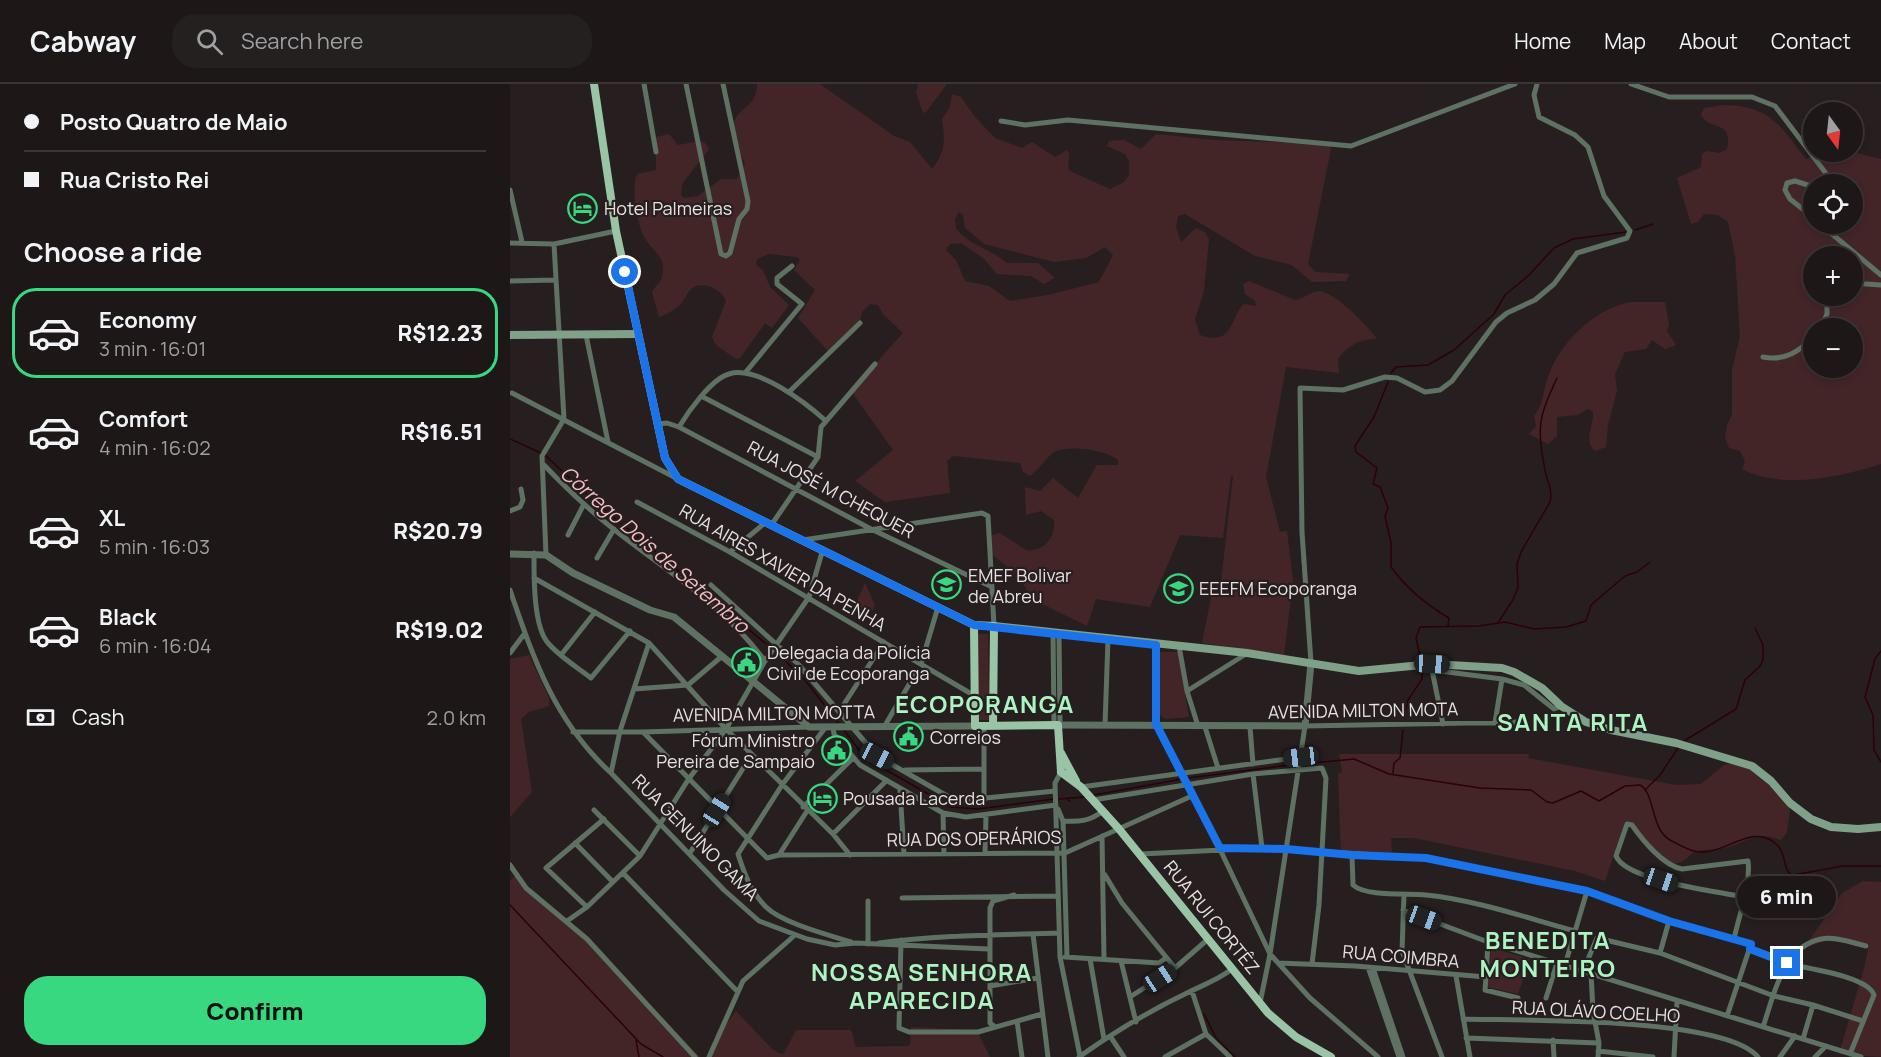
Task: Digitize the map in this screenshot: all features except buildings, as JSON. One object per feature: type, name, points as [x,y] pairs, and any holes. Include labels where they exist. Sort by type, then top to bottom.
[{"type":"main road","points":[[594,84],[616,231],[665,458],[678,479],[974,625],[1247,653],[1359,671],[1432,667],[1508,670],[1542,688],[1561,706],[1586,722],[1611,730],[1676,743],[1752,766],[1771,781],[1790,803],[1811,819],[1831,827],[1858,829],[1881,827]]},
{"type":"main road","points":[[510,336],[638,334]]},
{"type":"main road","points":[[974,625],[975,696],[984,726]]},
{"type":"main road","points":[[984,726],[994,626]]},
{"type":"main road","points":[[1057,725],[1059,748],[1066,772]]},
{"type":"main road","name":"AVENIDA MILTON MOTTA","points":[[984,726],[1057,725]]},
{"type":"main road","name":"RUA RUI CORTÊZ","points":[[1066,772],[1141,854],[1207,940],[1260,1003],[1296,1037],[1331,1057]]},
{"type":"street","points":[[644,84],[656,152]]},
{"type":"street","points":[[686,84],[721,254],[730,253],[739,219],[747,209],[748,201],[723,84]]},
{"type":"street","points":[[1001,121],[1025,125],[1068,120],[1351,146],[1515,84]]},
{"type":"street","points":[[1260,1003],[1270,954],[1305,726],[1311,663],[1302,532],[1300,388],[1343,390],[1385,377],[1397,378],[1425,392],[1440,390],[1452,381],[1496,322],[1507,313],[1535,300],[1554,284],[1577,253],[1627,238],[1630,231],[1604,196],[1588,147],[1575,135],[1539,117],[1534,95],[1537,84]]},
{"type":"street","points":[[1631,84],[1669,97],[1752,97],[1775,106],[1826,174]]},
{"type":"street","points":[[1803,184],[1795,181],[1787,183],[1785,190],[1790,199],[1803,209]]},
{"type":"street","points":[[510,190],[522,242]]},
{"type":"street","points":[[510,243],[554,244],[616,231]]},
{"type":"street","points":[[1832,234],[1881,275]]},
{"type":"street","points":[[546,555],[542,456],[564,419],[554,244]]},
{"type":"street","points":[[745,373],[802,304],[777,284],[777,278],[792,266]]},
{"type":"street","points":[[510,282],[555,280]]},
{"type":"street","points":[[1863,284],[1881,285]]},
{"type":"street","points":[[789,392],[860,323]]},
{"type":"street","points":[[586,335],[608,442]]},
{"type":"street","points":[[1763,357],[1779,360],[1803,348]]},
{"type":"street","points":[[730,552],[769,523],[798,489],[818,457],[820,428],[875,364]]},
{"type":"street","points":[[679,427],[693,405],[720,378],[730,374],[745,373],[789,392],[826,421]]},
{"type":"street","points":[[513,393],[678,479]]},
{"type":"street","points":[[703,397],[818,457]]},
{"type":"street","name":"RUA JOSÉ M CHEQUER","points":[[658,424],[667,423],[679,427],[871,530],[990,586]]},
{"type":"street","points":[[653,466],[665,458]]},
{"type":"street","points":[[544,465],[614,529],[704,598],[749,639],[765,661]]},
{"type":"street","points":[[510,511],[520,507],[523,500],[521,489]]},
{"type":"street","name":"RUA AIRES XAVIER DA PENHA","points":[[638,502],[809,597],[975,696]]},
{"type":"street","points":[[568,535],[585,504]]},
{"type":"street","points":[[803,540],[982,513],[988,516],[990,586],[994,626]]},
{"type":"street","points":[[597,558],[614,529]]},
{"type":"street","points":[[567,921],[587,907],[640,856],[688,780],[726,729],[765,661],[809,597],[823,549]]},
{"type":"street","points":[[534,553],[534,578],[540,630],[547,642],[561,655],[591,678],[630,631]]},
{"type":"street","points":[[510,554],[546,555],[573,573],[650,610],[674,617],[809,727]]},
{"type":"street","points":[[534,578],[649,643],[726,729],[832,834],[850,855]]},
{"type":"street","points":[[711,585],[798,664],[877,756],[956,801],[984,800],[1055,791]]},
{"type":"street","points":[[510,590],[551,696],[588,752],[611,773]]},
{"type":"street","points":[[921,664],[938,608]]},
{"type":"street","points":[[561,655],[595,612]]},
{"type":"street","points":[[1056,632],[1057,725]]},
{"type":"street","points":[[510,653],[525,633]]},
{"type":"street","points":[[1105,725],[1108,639]]},
{"type":"street","points":[[839,712],[884,642]]},
{"type":"street","name":"RUA GENUINO GAMA","points":[[649,643],[621,731],[611,773],[724,890],[759,921],[795,935],[835,945],[856,943]]},
{"type":"street","points":[[1156,645],[1156,724],[1194,795],[1270,954],[1310,998],[1378,1057]]},
{"type":"street","points":[[1179,646],[1187,691],[1218,768]]},
{"type":"street","points":[[1187,691],[1247,653]]},
{"type":"street","points":[[634,689],[657,690],[688,685],[721,657]]},
{"type":"street","points":[[1443,724],[1432,667],[1502,679],[1524,686],[1554,709],[1561,706]]},
{"type":"street","points":[[884,727],[917,671]]},
{"type":"street","points":[[1495,723],[1502,679]]},
{"type":"street","name":"AVENIDA MILTON MOTA","points":[[1202,726],[1522,722]]},
{"type":"street","name":"AVENIDA MILTON MOTTA","points":[[1057,725],[1202,726]]},
{"type":"street","points":[[984,726],[984,800]]},
{"type":"street","name":"AVENIDA MILTON MOTTA","points":[[573,732],[984,726]]},
{"type":"street","points":[[1250,727],[1253,764]]},
{"type":"street","points":[[988,949],[901,944],[868,945],[808,927],[767,909],[745,876],[738,854],[782,785],[829,728],[852,759],[885,782],[944,813],[966,817],[1056,805]]},
{"type":"street","points":[[643,732],[766,858],[779,855],[805,809],[852,759]]},
{"type":"street","points":[[690,854],[752,754]]},
{"type":"street","points":[[1081,787],[1253,764],[1299,764],[1322,768],[1326,778],[1312,964]]},
{"type":"street","points":[[1093,800],[1299,764]]},
{"type":"street","points":[[903,770],[984,769]]},
{"type":"street","points":[[1063,957],[1061,853],[1055,783],[1066,772]]},
{"type":"street","points":[[1252,774],[1262,848]]},
{"type":"street","points":[[832,834],[885,782]]},
{"type":"street","points":[[900,790],[904,854]]},
{"type":"street","name":"RUA DOS OPERÁRIOS","points":[[779,855],[1061,853],[1194,795]]},
{"type":"street","points":[[1056,805],[1063,821],[1058,896],[1059,933],[1079,1057],[1107,1037],[1192,991],[1214,982],[1232,969]]},
{"type":"street","points":[[594,810],[640,856]]},
{"type":"street","name":"RUA DOS OPERÁRIOS","points":[[1063,821],[1079,822],[1094,819],[1104,811]]},
{"type":"street","points":[[944,813],[944,854]]},
{"type":"street","points":[[985,853],[986,815]]},
{"type":"street","points":[[587,907],[546,868],[604,819]]},
{"type":"street","points":[[1734,939],[1743,897],[1748,861],[1682,869],[1673,868],[1650,848],[1632,825],[1627,824],[1616,856],[1622,866],[1677,886],[1743,897]]},
{"type":"street","points":[[1102,836],[1104,959]]},
{"type":"street","points":[[575,843],[613,882]]},
{"type":"street","points":[[1141,854],[1220,848],[1262,848],[1426,858],[1587,891],[1669,921],[1734,939],[1785,963],[1857,980],[1870,987],[1874,994],[1850,1054]]},
{"type":"street","points":[[1352,855],[1353,885],[1356,888],[1427,895],[1497,909],[1575,931]]},
{"type":"street","points":[[510,865],[526,888],[587,939],[695,1057]]},
{"type":"street","points":[[622,873],[736,990]]},
{"type":"street","points":[[1104,873],[1122,903],[1175,968]]},
{"type":"street","points":[[1565,965],[1587,891]]},
{"type":"street","points":[[1404,894],[1402,951],[1442,1057]]},
{"type":"street","points":[[994,1026],[990,1023],[988,949],[991,933],[990,908],[993,901],[1005,900],[1015,895]]},
{"type":"street","points":[[902,898],[1058,896]]},
{"type":"street","points":[[868,901],[868,945]]},
{"type":"street","points":[[1403,910],[1488,942],[1861,1057]]},
{"type":"street","points":[[1660,953],[1669,921]]},
{"type":"street","points":[[901,944],[937,938],[971,938],[991,933],[1059,933]]},
{"type":"street","points":[[1033,934],[1048,1057]]},
{"type":"street","points":[[709,1057],[736,990],[743,981],[795,935]]},
{"type":"street","points":[[937,938],[937,947]]},
{"type":"street","points":[[969,949],[971,938]]},
{"type":"street","points":[[1583,970],[1597,938],[1660,953],[1774,996],[1813,1005],[1863,1021]]},
{"type":"street","points":[[1764,1027],[1785,963],[1812,942],[1821,938],[1866,946]]},
{"type":"street","points":[[1130,997],[1175,968],[1207,940]]},
{"type":"street","points":[[1488,942],[1485,990],[1518,998]]},
{"type":"street","points":[[901,944],[899,1028],[909,1032],[978,1032],[1042,1014]]},
{"type":"street","points":[[1727,1016],[1751,946]]},
{"type":"street","points":[[1063,957],[1160,963],[1166,958]]},
{"type":"street","points":[[1090,959],[1107,1037],[1124,1057]]},
{"type":"street","points":[[1121,961],[1136,1022]]},
{"type":"street","name":"RUA COIMBRA","points":[[1278,963],[1371,967],[1486,977]]},
{"type":"street","points":[[1546,998],[1557,963]]},
{"type":"street","points":[[1371,967],[1401,1057]]},
{"type":"street","points":[[1591,973],[1599,1043],[1598,1054],[1653,1057]]},
{"type":"street","points":[[1456,976],[1470,1057]]},
{"type":"street","points":[[990,986],[1038,978]]},
{"type":"street","points":[[1192,991],[1206,1034],[1230,1057]]},
{"type":"street","points":[[1674,1057],[1677,1000]]},
{"type":"street","points":[[1803,1039],[1813,1005]]},
{"type":"street","name":"RUA OLÁVO COELHO","points":[[1463,1019],[1677,1029],[1740,1044],[1758,1057]]},
{"type":"street","points":[[1017,1021],[1022,1057]]},
{"type":"street","points":[[1165,1057],[1173,1055],[1206,1034]]},
{"type":"street","points":[[1780,1057],[1795,1036]]},
{"type":"street","points":[[1466,1038],[1599,1043]]},
{"type":"street","points":[[1553,1040],[1554,1057]]},
{"type":"street","points":[[1815,1057],[1826,1046]]},
{"type":"shaded area","points":[[757,84],[820,84],[894,136],[910,142],[932,169],[942,151],[944,139],[942,119],[950,107],[952,94],[961,97],[975,117],[995,138],[1022,148],[1032,142],[1055,157],[1067,150],[1069,153],[1068,168],[1072,172],[1110,189],[1124,182],[1129,175],[1129,161],[1125,154],[1107,146],[1109,141],[1124,140],[1141,149],[1156,134],[1215,140],[1332,144],[1308,264],[1315,272],[1350,274],[1346,281],[1312,282],[1292,265],[1255,256],[1185,214],[1178,216],[1176,227],[1181,242],[1196,228],[1205,232],[1209,239],[1204,291],[1195,319],[1200,335],[1211,338],[1224,335],[1243,304],[1256,306],[1255,301],[1245,294],[1243,284],[1249,281],[1295,300],[1318,291],[1325,292],[1350,310],[1377,339],[1360,341],[1345,350],[1338,359],[1339,373],[1286,367],[1266,477],[1280,532],[1287,531],[1294,589],[1221,582],[1233,476],[1231,475],[1223,538],[1180,535],[1150,607],[1096,599],[1087,626],[1032,599],[1019,576],[991,554],[990,536],[1000,533],[1026,550],[1043,546],[1051,538],[1054,520],[1041,511],[1026,515],[1025,487],[1040,491],[1053,478],[1078,498],[1097,465],[1118,465],[1118,460],[1113,456],[1086,449],[1059,450],[1030,476],[1023,472],[1020,463],[953,456],[947,461],[950,493],[885,502],[855,481],[893,450],[851,391],[903,333],[883,314],[878,305],[870,304],[862,312],[860,322],[828,351],[798,318],[815,290],[794,270],[800,260],[797,257],[769,254],[757,259],[756,265],[763,270],[770,287],[789,305],[772,328],[765,323],[740,358],[736,359],[716,345],[712,337],[726,301],[716,289],[705,285],[695,287],[677,307],[659,317],[652,292],[662,278],[663,266],[659,256],[643,235],[639,222],[635,196],[637,174],[656,170],[656,137],[669,134],[678,145],[700,141],[705,143],[709,149],[682,184],[681,195],[684,198],[698,196],[721,179],[737,179],[745,163],[736,144],[733,130],[739,114],[755,95]],"holes":[[[959,212],[963,215],[965,228],[984,244],[1054,262],[1086,258],[1105,247],[1113,255],[1099,282],[1048,295],[1010,301],[989,286],[965,281],[956,260],[946,250],[950,244],[961,243],[983,258],[997,274],[1031,276],[1044,284],[1055,278],[1038,263],[1007,263],[968,240],[956,229],[955,219]]]},
{"type":"shaded area","points":[[918,84],[947,84],[923,113],[916,92]]},
{"type":"shaded area","points":[[1724,105],[1753,109],[1781,127],[1803,155],[1803,162],[1863,162],[1863,155],[1881,159],[1881,464],[1830,477],[1775,479],[1742,469],[1745,461],[1740,451],[1729,448],[1725,437],[1732,415],[1732,370],[1740,336],[1735,255],[1728,222],[1718,215],[1704,214],[1698,222],[1691,224],[1677,178],[1701,167],[1702,154],[1706,151],[1720,153],[1727,149],[1727,133],[1724,129],[1704,120],[1701,115],[1704,108]]},
{"type":"shaded area","points":[[1632,302],[1665,302],[1669,324],[1667,331],[1676,345],[1665,349],[1652,340],[1646,349],[1625,352],[1615,374],[1617,391],[1608,425],[1606,447],[1595,451],[1592,447],[1589,438],[1593,412],[1588,409],[1577,415],[1557,417],[1557,436],[1548,444],[1529,434],[1536,426],[1534,416],[1540,407],[1546,382],[1561,351],[1570,339],[1605,311]]},
{"type":"shaded area","points":[[865,583],[875,605],[873,610],[852,612]]},
{"type":"shaded area","points":[[1213,587],[1291,597],[1284,655],[1202,643]]},
{"type":"shaded area","points":[[977,634],[988,634],[989,720],[978,720]]},
{"type":"shaded area","points":[[1160,652],[1178,652],[1189,717],[1165,719],[1159,714]]},
{"type":"shaded area","points":[[529,655],[549,698],[549,706],[529,712],[521,719],[532,792],[510,817],[510,659]]},
{"type":"shaded area","points":[[1339,754],[1529,754],[1528,758],[1676,785],[1701,784],[1724,765],[1733,763],[1751,768],[1791,803],[1787,832],[1781,840],[1764,836],[1752,838],[1733,846],[1697,851],[1683,861],[1672,863],[1645,841],[1630,822],[1625,822],[1605,881],[1575,871],[1414,838],[1391,838],[1392,854],[1341,852],[1338,774],[1342,772]]},
{"type":"shaded area","points":[[515,876],[526,888],[591,942],[700,1057],[510,1057],[510,881]]},
{"type":"shaded area","points":[[1863,881],[1881,882],[1881,1057],[1839,1054],[1869,944],[1825,941],[1807,947],[1806,945],[1842,893]]},
{"type":"shaded area","points":[[1491,948],[1530,959],[1518,994],[1488,987]]},
{"type":"shaded area","points":[[736,1011],[772,1049],[781,1054],[784,1053],[796,1030],[851,1030],[856,1047],[907,1046],[910,1045],[911,1027],[971,1030],[978,1033],[990,1057],[711,1057],[727,1023]]},
{"type":"waterway","points":[[1635,230],[1653,224]]},
{"type":"waterway","points":[[1391,373],[1396,367],[1428,365],[1454,350],[1494,314],[1505,295],[1528,276],[1554,248],[1573,239],[1626,232]]},
{"type":"waterway","points":[[1499,621],[1513,600],[1518,587],[1517,564],[1521,552],[1551,498],[1542,455],[1540,432],[1546,403],[1557,378]]},
{"type":"waterway","points":[[1388,382],[1374,417],[1355,446],[1356,452],[1377,468],[1373,484],[1380,487],[1388,508],[1385,516],[1391,543],[1391,567],[1417,596],[1449,618],[1448,626]]},
{"type":"waterway","name":"Córrego Dois de Setembro","points":[[510,439],[541,453]]},
{"type":"waterway","name":"Córrego Dois de Setembro","points":[[545,455],[592,499],[771,648]]},
{"type":"waterway","points":[[1421,661],[1416,638],[1420,627],[1479,626],[1505,622],[1534,629],[1566,627],[1586,621],[1591,605],[1625,576],[1637,572],[1650,562]]},
{"type":"waterway","points":[[1684,741],[1736,709],[1745,680],[1763,660],[1763,645],[1755,628]]},
{"type":"waterway","name":"Córrego Dois de Setembro","points":[[775,651],[805,680],[839,724]]},
{"type":"waterway","points":[[1881,651],[1875,659],[1865,697],[1873,715],[1874,750],[1881,762]]},
{"type":"waterway","points":[[1404,718],[1408,700],[1422,679],[1422,669]]},
{"type":"waterway","name":"Córrego Dois de Setembro","points":[[844,730],[865,758],[951,807],[978,809],[1054,799]]},
{"type":"waterway","points":[[1393,773],[1394,763],[1400,758],[1403,730]]},
{"type":"waterway","points":[[1646,789],[1660,775],[1678,748]]},
{"type":"waterway","name":"Córrego Dois de Setembro","points":[[1302,764],[1354,759],[1389,774],[1480,788],[1531,790],[1547,802],[1553,803],[1581,791],[1599,801],[1625,786],[1640,785],[1645,789],[1659,828],[1664,835],[1691,850],[1712,851],[1742,839],[1758,837],[1766,838],[1779,847],[1787,869],[1793,875],[1843,866],[1881,866]]},
{"type":"waterway","name":"Córrego Dois de Setembro","points":[[1094,795],[1188,778],[1297,764]]},
{"type":"waterway","name":"Córrego Dois de Setembro","points":[[1059,799],[1084,797]]},
{"type":"waterway","name":"Córrego Dois de Setembro","points":[[1065,798],[1070,801]]},
{"type":"waterway","points":[[510,905],[641,1044],[663,1057]]},
{"type":"waterway","points":[[1204,1014],[1216,1038],[1235,1057]]},
{"type":"waterway","points":[[636,1040],[639,1057]]},
{"type":"place","name":"Hotel Palmeiras","points":[[583,208]]},
{"type":"place","name":"EMEF Bolivar de Abreu","points":[[947,585]]},
{"type":"place","name":"EEEFM Ecoporanga","points":[[1178,588]]},
{"type":"place","name":"Delegacia da Polícia Civil de Ecoporanga","points":[[746,662]]},
{"type":"place","name":"Correios","points":[[909,737]]},
{"type":"place","name":"Fórum Ministro Pereira de Sampaio","points":[[836,750]]},
{"type":"place","name":"Pousada Lacerda","points":[[822,798]]},
{"type":"district","name":"ECOPORANGA","points":[[985,703]]},
{"type":"district","name":"SANTA RITA","points":[[1573,721]]},
{"type":"district","name":"BENEDITA MONTEIRO","points":[[1548,953]]},
{"type":"district","name":"NOSSA SENHORA APARECIDA","points":[[922,985]]},
{"type":"route","points":[[625,272],[665,458],[678,479],[974,625],[1156,645],[1156,724],[1220,848],[1286,849],[1426,858],[1587,891],[1669,921],[1751,944],[1750,949],[1787,963]]}]
